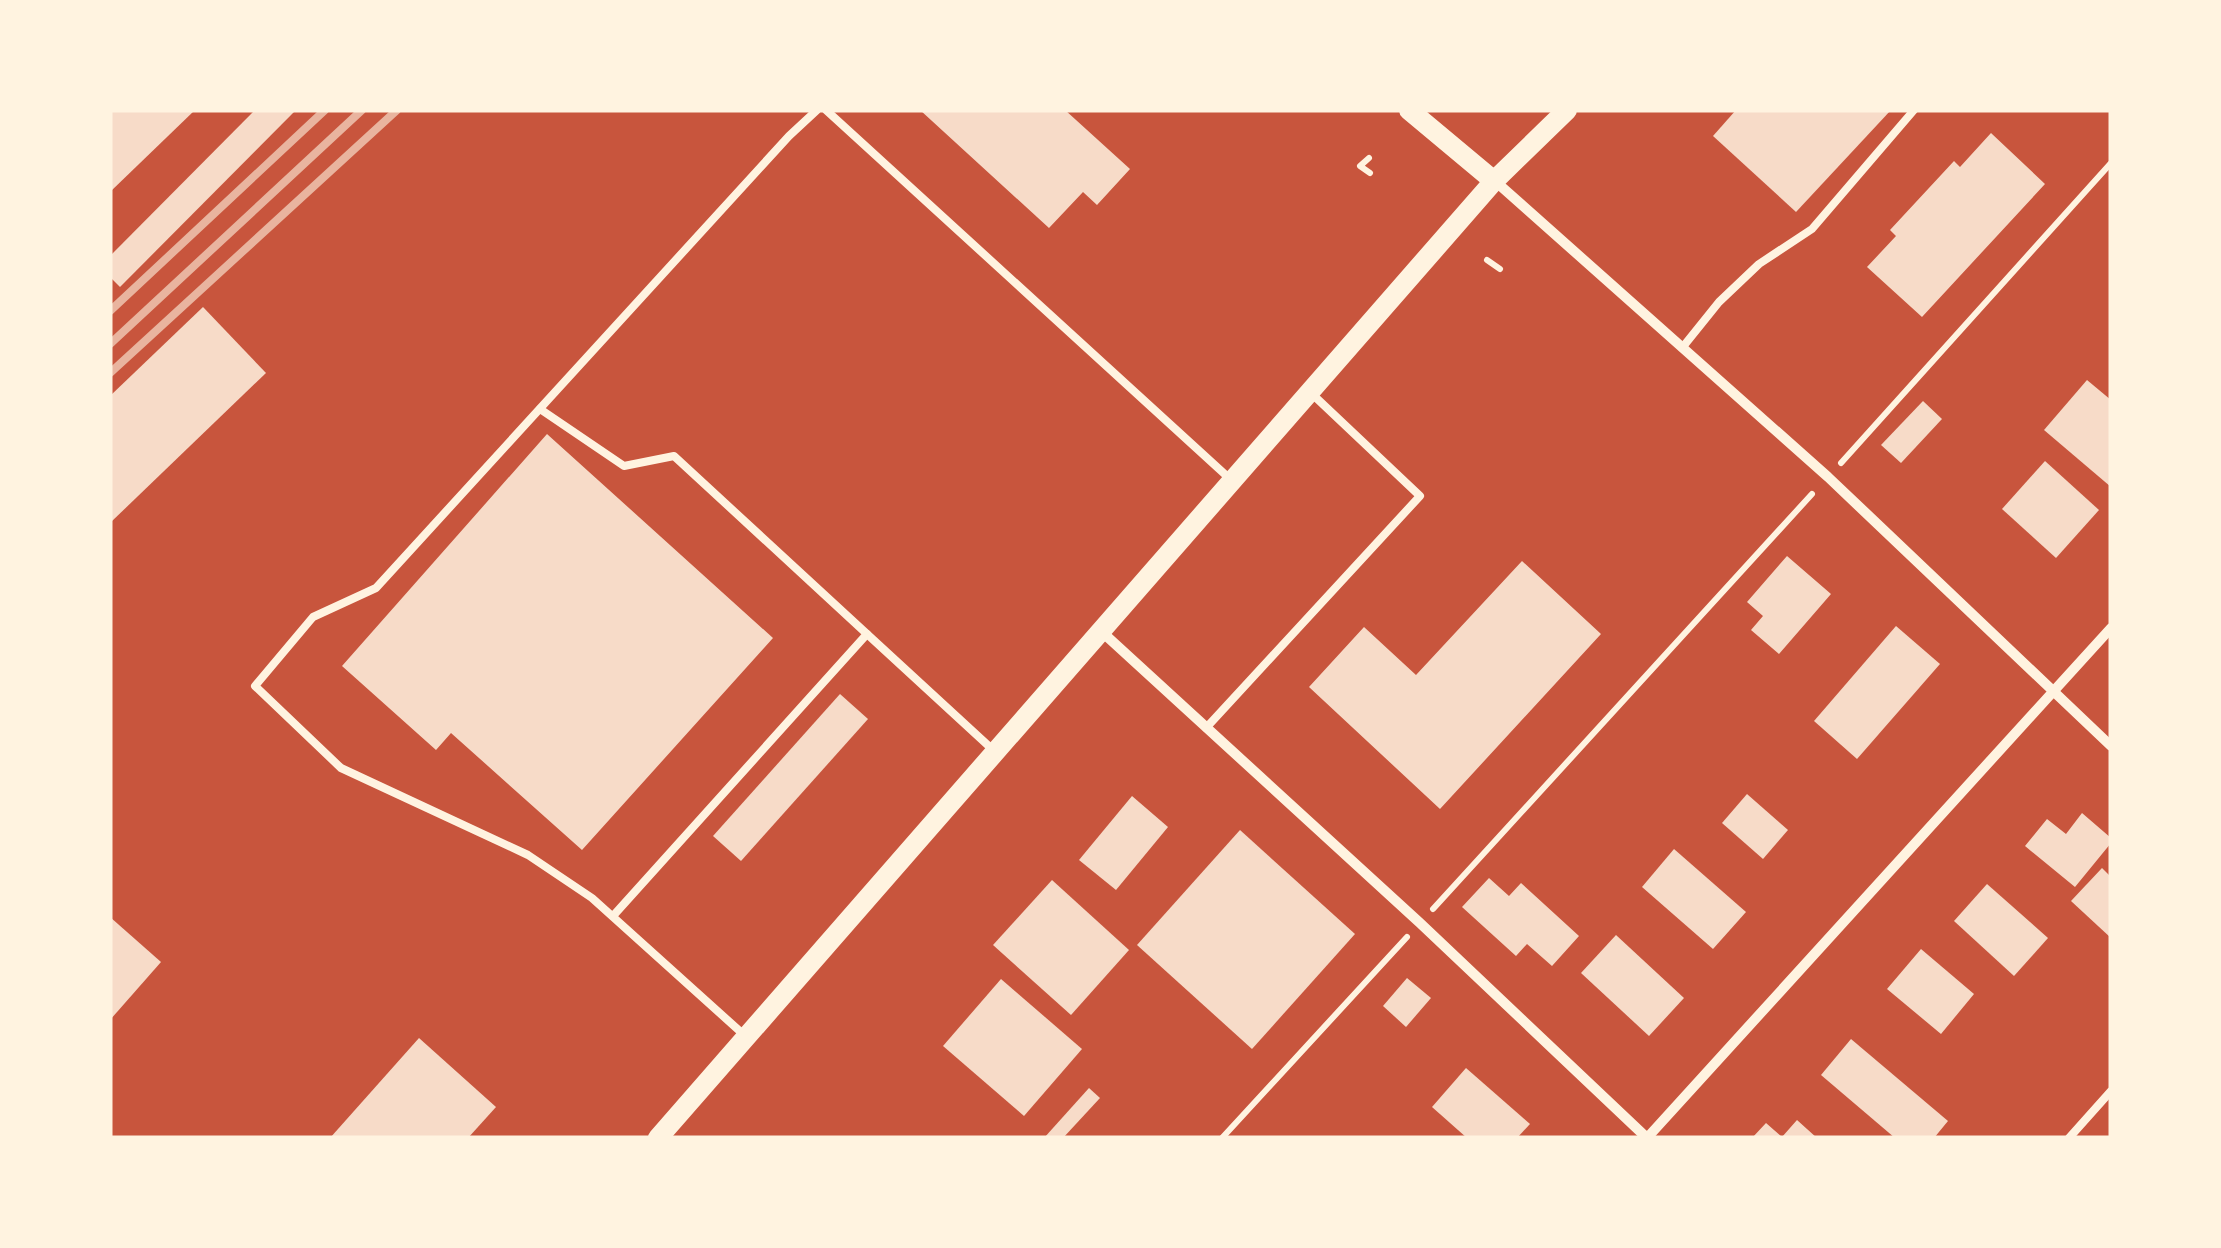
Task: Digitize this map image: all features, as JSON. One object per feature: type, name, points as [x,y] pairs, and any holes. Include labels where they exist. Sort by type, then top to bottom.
[{"type":"main road","points":[[1409,110],[1494,181]]},
{"type":"main road","points":[[658,1138],[1494,181],[1568,110]]},
{"type":"street","points":[[1494,181],[1828,477],[2111,746]]},
{"type":"street","points":[[1100,631],[1434,936],[1647,1138],[2111,628]]},
{"type":"lane","points":[[746,1038],[592,898],[528,854],[341,768],[254,686],[313,617],[376,588],[425,538],[789,136],[817,110]]},
{"type":"lane","points":[[826,110],[1232,481]]},
{"type":"lane","points":[[1682,348],[1719,302],[1758,264],[1812,229],[1914,110]]},
{"type":"lane","points":[[1206,728],[1420,496],[1310,392]]},
{"type":"lane","points":[[540,409],[624,466],[674,456],[995,752]]},
{"type":"lane","points":[[612,916],[866,634]]},
{"type":"lane","points":[[2068,1138],[2111,1091]]},
{"type":"path","points":[[1368,158],[1360,166],[1370,172]]},
{"type":"path","points":[[1852,452],[2111,162]]},
{"type":"path","points":[[1487,260],[1500,269]]},
{"type":"path","points":[[1432,910],[1811,496]]},
{"type":"path","points":[[1222,1138],[1400,945]]},
{"type":"building","points":[[195,110],[110,192],[110,113]]},
{"type":"building","points":[[255,110],[296,110],[120,287],[110,277],[110,256]]},
{"type":"building","points":[[920,110],[1065,110],[1130,169],[1097,205],[1083,192],[1049,228]]},
{"type":"building","points":[[1736,110],[1891,110],[1796,212],[1713,136]]},
{"type":"building","points":[[1991,133],[2045,184],[1922,317],[1867,267],[1896,236],[1890,230],[1954,161],[1960,167]]},
{"type":"building","points":[[203,307],[266,373],[110,523],[110,396]]},
{"type":"building","points":[[2087,380],[2111,400],[2111,487],[2044,430]]},
{"type":"building","points":[[1923,401],[1942,419],[1901,463],[1881,445]]},
{"type":"building","points":[[547,434],[773,638],[582,850],[451,733],[436,750],[342,666]]},
{"type":"building","points":[[2045,461],[2099,510],[2056,558],[2002,509]]},
{"type":"building","points":[[1787,556],[1831,594],[1779,654],[1751,630],[1763,616],[1747,602]]},
{"type":"building","points":[[1522,561],[1601,634],[1440,809],[1309,687],[1364,627],[1416,675]]},
{"type":"building","points":[[1896,626],[1940,664],[1857,759],[1814,721]]},
{"type":"building","points":[[840,694],[868,719],[741,861],[713,836]]},
{"type":"building","points":[[1747,794],[1788,830],[1763,859],[1722,823]]},
{"type":"building","points":[[1132,796],[1168,827],[1116,890],[1079,860]]},
{"type":"building","points":[[2082,813],[2111,838],[2111,843],[2075,887],[2025,846],[2047,819],[2066,834]]},
{"type":"building","points":[[1240,830],[1355,934],[1252,1049],[1137,945]]},
{"type":"building","points":[[1674,849],[1746,912],[1713,949],[1642,887]]},
{"type":"building","points":[[2102,868],[2111,877],[2111,938],[2071,901]]},
{"type":"building","points":[[1489,878],[1509,896],[1521,883],[1579,936],[1552,966],[1527,944],[1516,956],[1462,907]]},
{"type":"building","points":[[1052,880],[1129,950],[1071,1015],[993,945]]},
{"type":"building","points":[[1987,884],[2048,938],[2014,976],[1954,921]]},
{"type":"building","points":[[110,917],[161,962],[110,1020]]},
{"type":"building","points":[[1616,935],[1684,998],[1649,1036],[1581,973]]},
{"type":"building","points":[[1921,949],[1974,994],[1941,1034],[1887,989]]},
{"type":"building","points":[[1407,978],[1431,998],[1406,1027],[1383,1006]]},
{"type":"building","points":[[1001,979],[1082,1049],[1024,1116],[943,1046]]},
{"type":"building","points":[[419,1038],[496,1107],[468,1138],[330,1138]]},
{"type":"building","points":[[1851,1039],[1948,1121],[1934,1138],[1895,1138],[1821,1075]]},
{"type":"building","points":[[1466,1068],[1530,1124],[1517,1138],[1467,1138],[1432,1107]]},
{"type":"building","points":[[1089,1088],[1100,1098],[1063,1138],[1044,1138]]},
{"type":"building","points":[[1797,1120],[1817,1138],[1752,1138],[1766,1123],[1782,1137]]},
{"type":"railway","points":[[110,311],[325,110]]},
{"type":"railway","points":[[110,344],[362,110]]},
{"type":"railway","points":[[110,373],[397,110]]}]
